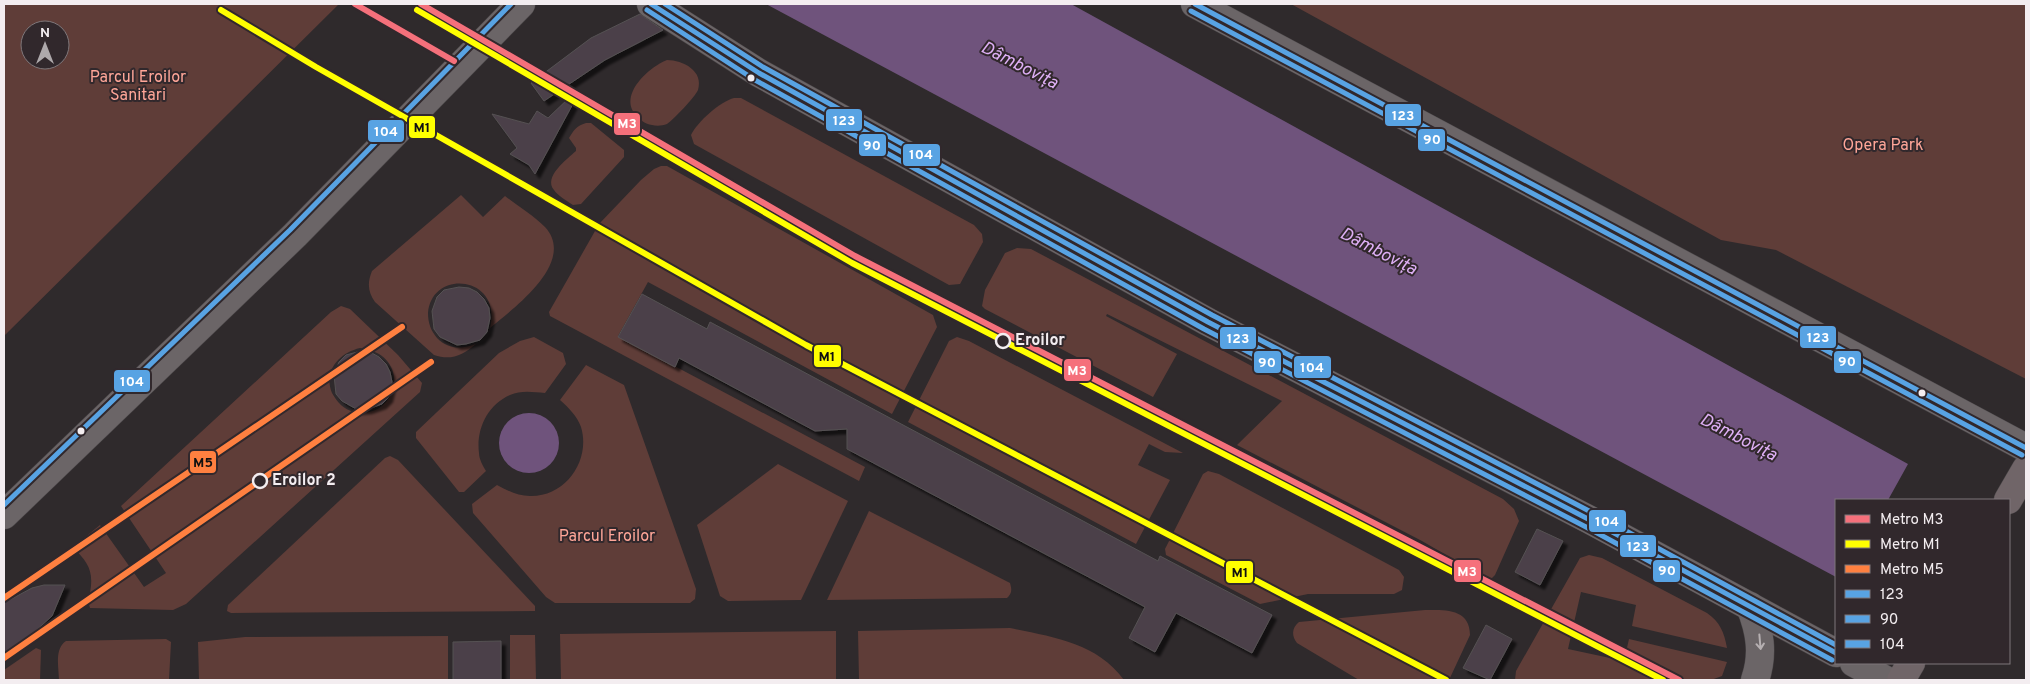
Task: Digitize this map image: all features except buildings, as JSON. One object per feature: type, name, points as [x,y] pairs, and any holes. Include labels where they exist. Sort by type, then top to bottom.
[{"type":"main road","points":[[4,514],[295,235],[521,4]]},
{"type":"main road","points":[[651,4],[758,73],[1201,318],[1590,520],[1835,652]]},
{"type":"main road","points":[[1195,4],[2026,448]]},
{"type":"main road","points":[[2009,499],[2026,469]]},
{"type":"main road","points":[[1750,606],[1760,636],[1761,655],[1755,680]]},
{"type":"main road","points":[[1856,664],[1886,680]]},
{"type":"main road","points":[[1901,680],[1911,664]]},
{"type":"green space","name":"Parcul Eroilor Sanitari","points":[[4,4],[339,4],[4,336]]},
{"type":"green space","name":"Opera Park","points":[[1291,4],[2026,4],[2026,379],[1776,250],[1721,240]]},
{"type":"green space","points":[[667,60],[685,64],[691,68],[698,77],[698,90],[684,108],[667,124],[659,126],[643,122],[631,107],[633,91],[645,75]]},
{"type":"green space","points":[[734,98],[741,98],[974,225],[982,234],[983,242],[960,284],[949,285],[694,144],[691,135],[698,124],[716,108]]},
{"type":"green space","points":[[591,123],[624,150],[624,157],[581,204],[573,205],[556,192],[551,185],[554,174],[562,163],[576,151],[569,138],[580,125]]},
{"type":"green space","points":[[667,166],[933,315],[937,327],[892,414],[648,282],[618,336],[865,467],[859,481],[550,316],[549,312],[599,224],[641,180],[654,169]]},
{"type":"green space","points":[[461,195],[483,217],[505,196],[545,227],[553,241],[553,255],[548,269],[538,283],[513,309],[490,328],[491,311],[486,297],[477,289],[465,284],[453,284],[441,289],[432,299],[428,313],[433,333],[446,345],[466,347],[476,344],[456,356],[440,357],[434,355],[375,302],[371,295],[369,280],[372,271]]},
{"type":"green space","points":[[1017,248],[1031,249],[1503,499],[1514,509],[1519,521],[1495,575],[1491,579],[1482,576],[1422,541],[1237,445],[1282,401],[1107,314],[1106,316],[1177,354],[1153,397],[985,309],[982,306],[985,290],[1005,253]]},
{"type":"green space","points":[[341,306],[350,309],[398,355],[422,383],[420,392],[186,604],[173,610],[90,608],[91,578],[89,567],[73,547],[100,525],[144,587],[166,573],[121,506],[331,312]],"holes":[[[360,348],[377,353],[388,362],[393,373],[394,385],[390,397],[382,406],[370,412],[355,412],[347,409],[332,393],[330,385],[331,370],[340,359],[352,350]]]},
{"type":"green space","points":[[534,337],[563,353],[566,364],[545,393],[514,393],[502,399],[489,412],[481,427],[479,436],[480,458],[486,471],[464,492],[459,492],[416,438],[416,432],[499,353],[520,341]]},
{"type":"green space","points":[[957,337],[969,341],[1183,453],[1165,452],[1149,444],[1138,465],[1170,480],[1136,544],[908,422],[949,341]]},
{"type":"green space","name":"Parcul Eroilor","points":[[586,365],[624,385],[696,589],[695,599],[690,603],[555,603],[546,597],[473,513],[472,504],[497,485],[521,495],[543,495],[565,483],[573,474],[579,464],[582,452],[583,439],[581,427],[570,409],[560,400]]},
{"type":"green space","points":[[390,456],[398,460],[535,606],[535,611],[231,613],[227,611],[228,605],[385,458]]},
{"type":"green space","points":[[778,464],[848,501],[801,600],[728,601],[720,596],[697,525]]},
{"type":"green space","points":[[1208,471],[1219,474],[1399,570],[1404,577],[1402,590],[1394,594],[1308,594],[1260,604],[1166,555],[1165,549],[1203,474]]},
{"type":"green space","points":[[869,511],[1010,583],[1010,595],[1007,598],[827,600]]},
{"type":"green space","points":[[1589,555],[1602,558],[1707,613],[1721,628],[1727,648],[1632,626],[1636,605],[1581,592],[1568,649],[1624,661],[1629,639],[1727,662],[1722,676],[1711,680],[1515,680],[1516,671],[1580,558]]},
{"type":"green space","points":[[1425,610],[1455,612],[1466,620],[1469,626],[1470,635],[1449,680],[1359,680],[1297,643],[1293,635],[1295,627],[1299,622]]},
{"type":"green space","points":[[1010,628],[1057,638],[1087,649],[1113,667],[1124,680],[859,680],[858,631]]},
{"type":"green space","points":[[836,631],[836,680],[561,680],[560,634]]},
{"type":"green space","points":[[510,635],[535,635],[536,680],[510,680]]},
{"type":"green space","points":[[448,636],[448,680],[199,680],[198,642],[245,637]]},
{"type":"green space","points":[[166,639],[171,642],[169,680],[59,680],[59,653],[62,644],[66,641]]},
{"type":"green space","points":[[36,648],[41,650],[40,680],[4,680],[4,670]]},
{"type":"water","name":"Dâmbovița","points":[[766,4],[1071,4],[1908,464],[1889,499],[1835,499],[1835,576]]},
{"type":"water","points":[[523,413],[535,413],[546,418],[554,426],[559,437],[557,455],[546,468],[535,473],[523,473],[512,468],[504,460],[499,449],[499,437],[504,426],[512,418]]},
{"type":"metro line","name":"M3","points":[[355,4],[454,61]]},
{"type":"metro line","name":"M3","points":[[421,4],[855,256],[1679,680]]},
{"type":"metro line","name":"M1","points":[[221,10],[316,67],[806,345],[1446,680]]},
{"type":"metro line","name":"M1","points":[[417,10],[852,263],[1663,680]]},
{"type":"metro line","name":"M5","points":[[4,598],[402,327]]},
{"type":"metro line","name":"M5","points":[[4,658],[431,362]]},
{"type":"transit line","name":"104","points":[[4,505],[290,230],[511,4]]},
{"type":"transit line","name":"123","points":[[651,4],[759,73],[1208,322],[1590,520],[1835,652]]},
{"type":"transit line","name":"104","points":[[665,4],[763,67],[1212,315],[1593,513],[1835,644]]},
{"type":"transit line","name":"123","points":[[1195,4],[2026,448]]},
{"type":"transit line","name":"90","points":[[647,10],[755,80],[1204,329],[1586,527],[1832,660]]},
{"type":"transit line","name":"90","points":[[1191,11],[2022,455]]},
{"type":"place","name":"Eroilor","points":[[1003,341]]},
{"type":"place","name":"Eroilor 2","points":[[260,481]]}]
